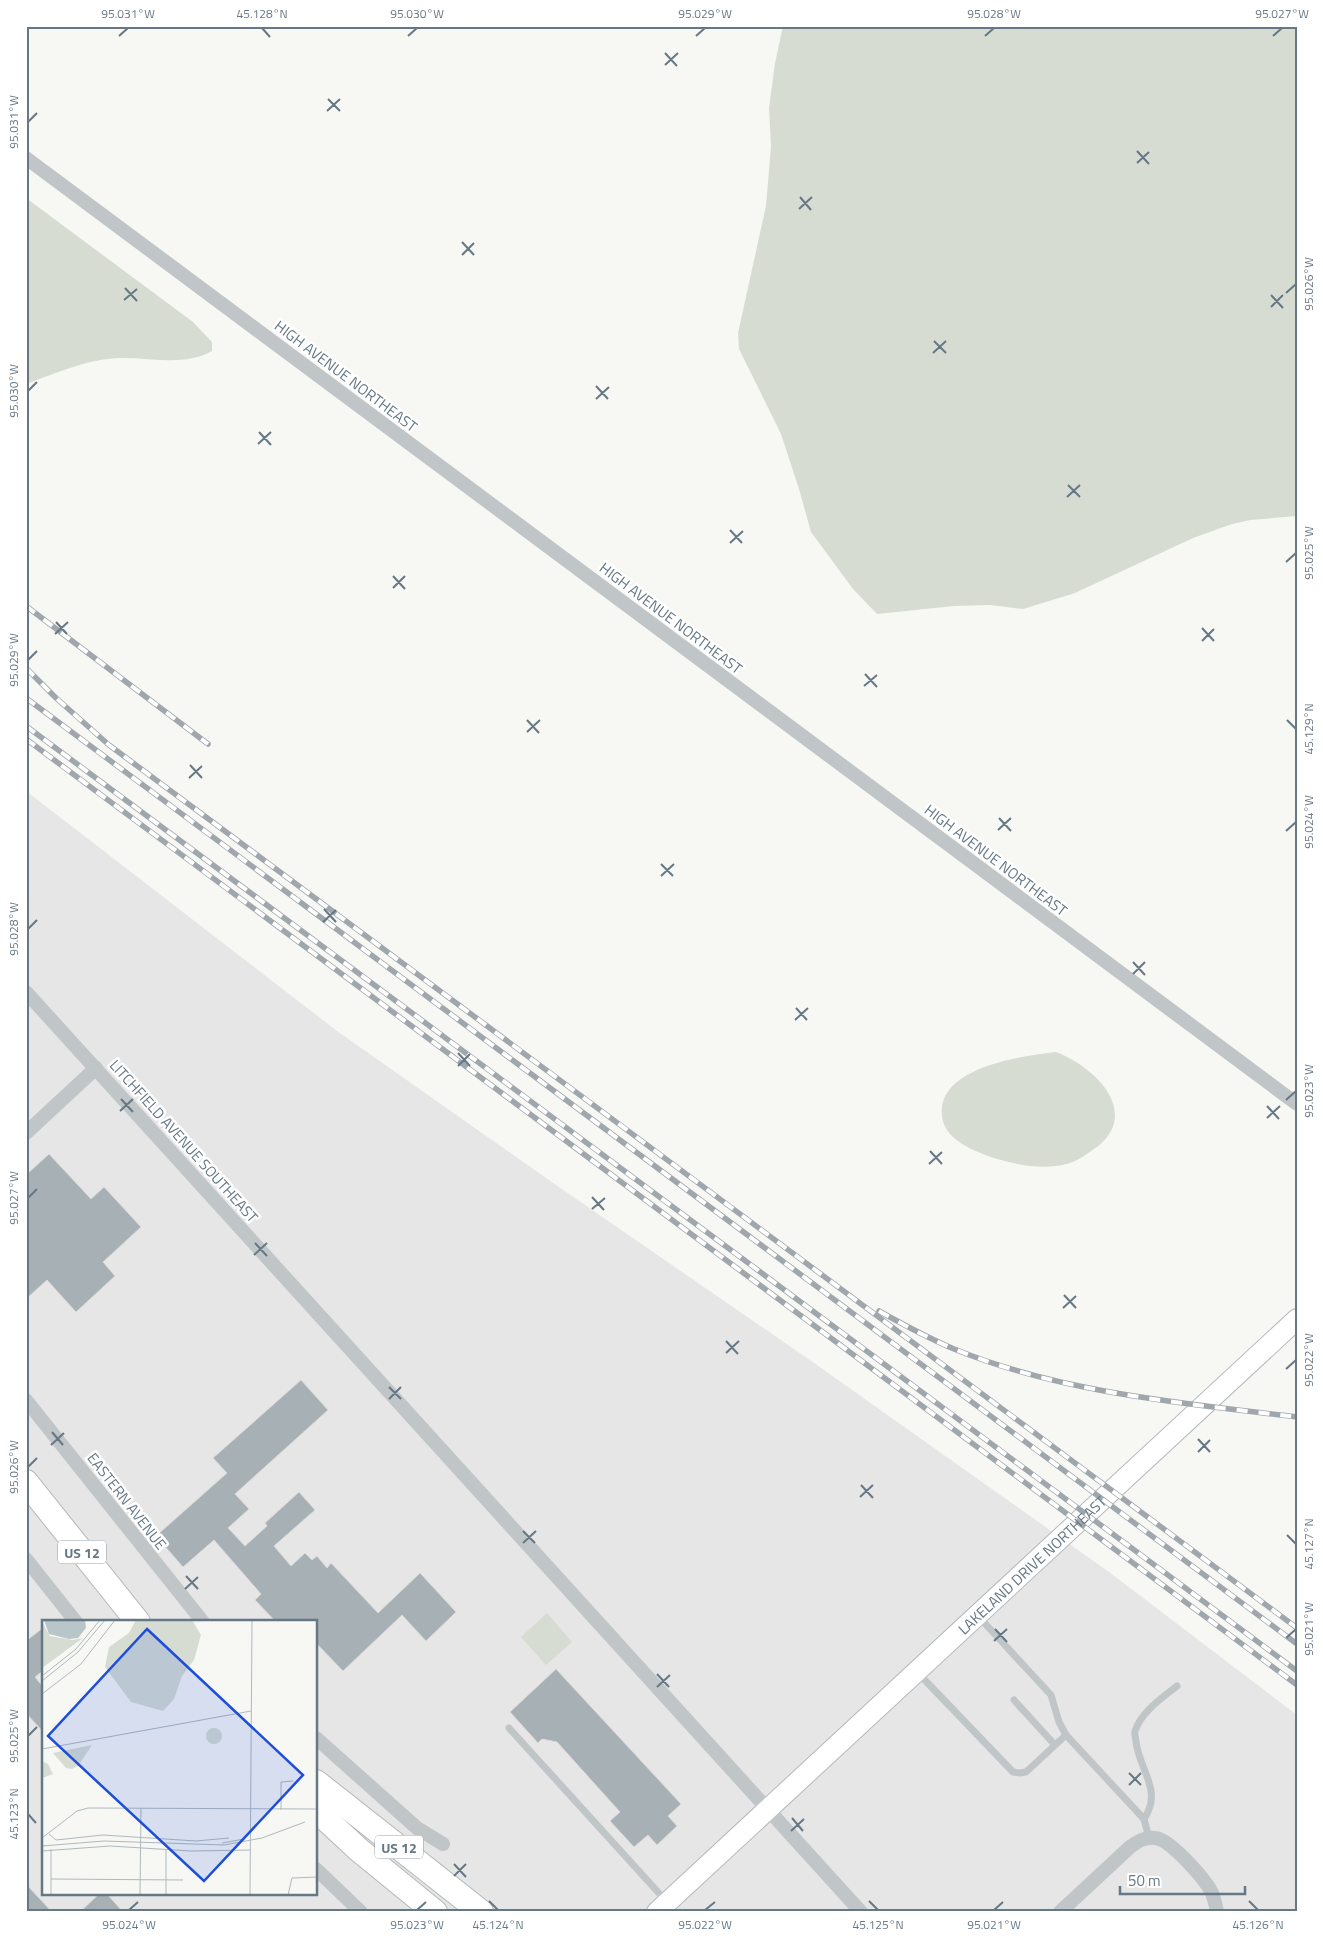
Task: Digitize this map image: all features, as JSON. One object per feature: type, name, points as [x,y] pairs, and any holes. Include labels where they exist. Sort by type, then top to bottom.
[{"type":"highway","name":"US 12","points":[[26,1482],[136,1620]]},
{"type":"highway","name":"US 12","points":[[318,1784],[481,1912]]},
{"type":"highway","name":"US 12","points":[[318,1812],[359,1850],[435,1912]]},
{"type":"main road","name":"LAKELAND DRIVE NORTHEAST","points":[[662,1907],[1297,1319]]},
{"type":"street","name":"HIGH AVENUE NORTHEAST","points":[[26,158],[1297,1104]]},
{"type":"street","name":"LITCHFIELD AVENUE SOUTHEAST","points":[[26,992],[861,1912]]},
{"type":"street","points":[[26,1133],[96,1068]]},
{"type":"street","name":"EASTERN AVENUE","points":[[26,1400],[201,1620]]},
{"type":"street","points":[[26,1559],[74,1620]]},
{"type":"street","points":[[318,1740],[417,1828],[443,1844]]},
{"type":"street","points":[[1060,1912],[1130,1847],[1139,1840],[1149,1838],[1162,1840],[1169,1844],[1201,1878],[1211,1892],[1217,1912]]},
{"type":"street","points":[[318,1871],[361,1912]]},
{"type":"lane","points":[[977,1615],[1051,1695],[1059,1722],[1066,1735],[1144,1819],[1149,1838]]},
{"type":"lane","points":[[916,1671],[1013,1772],[1026,1772],[1066,1735]]},
{"type":"lane","points":[[1144,1819],[1150,1810],[1153,1799],[1152,1790],[1137,1752],[1135,1732],[1144,1715],[1177,1686]]},
{"type":"lane","points":[[1014,1700],[1055,1745]]},
{"type":"lane","points":[[508,1728],[662,1907]]},
{"type":"shaded area","points":[[783,26],[1297,26],[1297,516],[1250,520],[1232,524],[1193,538],[1075,593],[1023,609],[990,605],[954,606],[877,614],[853,589],[811,532],[781,434],[739,349],[738,333],[766,206],[771,146],[769,108],[775,63]]},
{"type":"shaded area","points":[[26,198],[193,322],[212,342],[212,351],[190,359],[120,358],[96,361],[72,367],[26,384]]},
{"type":"shaded area","points":[[26,791],[337,1031],[814,1363],[1109,1572],[1297,1715],[1297,1912],[26,1912]]},
{"type":"shaded area","points":[[1056,1052],[1084,1068],[1097,1079],[1107,1091],[1114,1105],[1115,1119],[1110,1133],[1097,1147],[1079,1159],[1067,1164],[1045,1167],[1022,1165],[978,1152],[966,1146],[946,1129],[942,1116],[944,1100],[952,1086],[966,1076],[1003,1061]]},
{"type":"shaded area","points":[[547,1613],[572,1642],[546,1665],[521,1637]]},
{"type":"building","points":[[49,1154],[91,1199],[104,1187],[141,1227],[103,1262],[115,1276],[76,1312],[47,1280],[26,1299],[26,1175]]},
{"type":"building","points":[[301,1380],[328,1410],[235,1494],[249,1509],[228,1528],[245,1546],[267,1526],[265,1523],[299,1492],[315,1510],[274,1546],[291,1566],[305,1553],[312,1560],[317,1556],[327,1568],[331,1563],[378,1613],[420,1573],[456,1612],[426,1641],[402,1615],[343,1671],[318,1645],[318,1620],[274,1620],[255,1600],[261,1594],[214,1540],[183,1567],[156,1536],[227,1473],[213,1458]]},
{"type":"building","points":[[42,1629],[42,1672],[35,1677],[42,1686],[42,1731],[26,1713],[26,1641]]},
{"type":"building","points":[[556,1669],[681,1804],[668,1816],[677,1826],[657,1845],[648,1835],[634,1847],[610,1821],[620,1812],[557,1742],[542,1739],[538,1743],[510,1712]]},
{"type":"building","points":[[26,1884],[52,1912],[26,1912]]},
{"type":"building","points":[[97,1896],[109,1896],[123,1912],[80,1912]]},
{"type":"railway","points":[[26,606],[208,744]]},
{"type":"railway","points":[[26,668],[56,698],[109,745],[1297,1628]]},
{"type":"railway","points":[[26,698],[1297,1644]]},
{"type":"railway","points":[[26,726],[1297,1671]]},
{"type":"railway","points":[[26,739],[1297,1685]]},
{"type":"railway","points":[[879,1311],[954,1349],[995,1364],[1037,1376],[1080,1386],[1166,1401],[1297,1417]]}]
